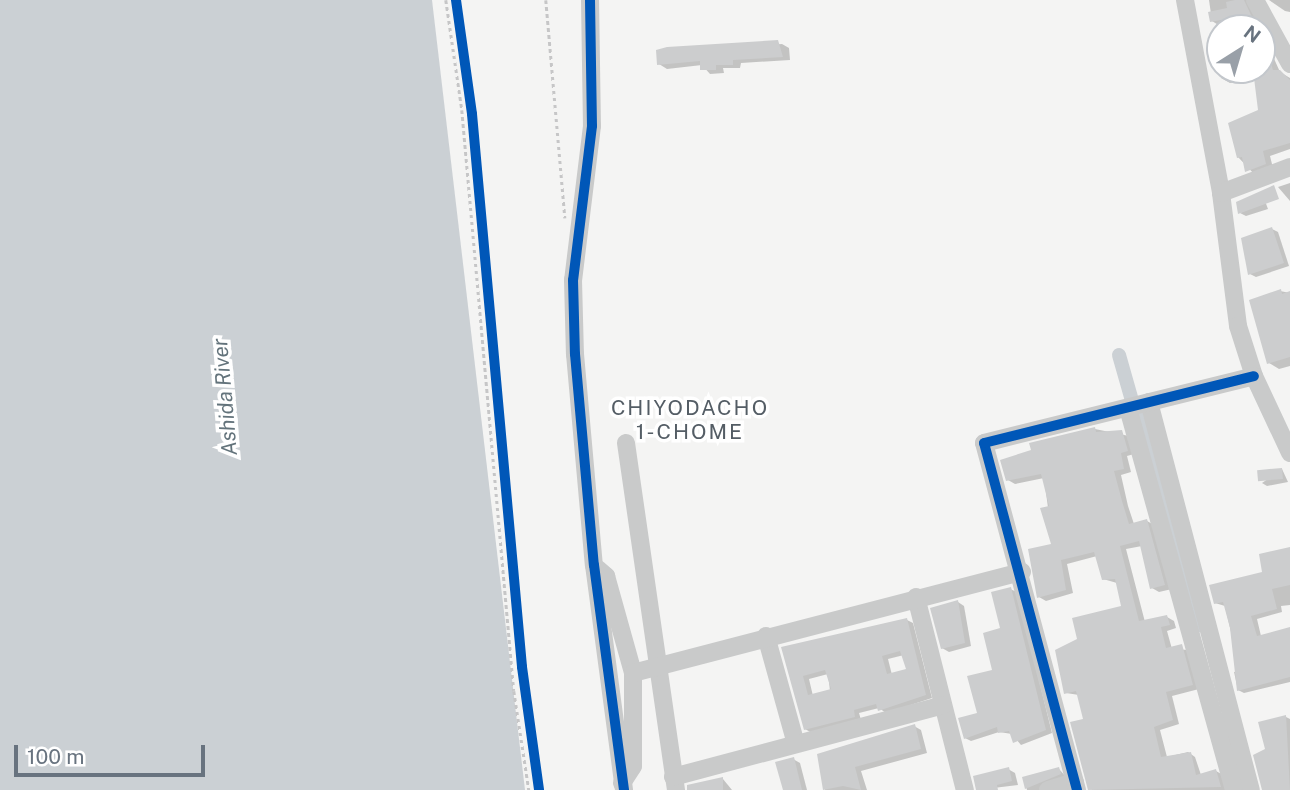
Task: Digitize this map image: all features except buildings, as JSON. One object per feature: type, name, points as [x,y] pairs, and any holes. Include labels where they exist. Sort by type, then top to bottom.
[{"type":"street","points":[[590,0],[592,126],[573,281],[575,354],[594,565],[623,786]]},
{"type":"street","points":[[1185,0],[1221,192],[1228,268],[1254,376],[1290,453]]},
{"type":"street","points":[[1255,0],[1290,64]]},
{"type":"street","points":[[1221,192],[1290,167]]},
{"type":"street","points":[[1048,790],[1076,786],[1022,572],[984,443],[1254,376]]},
{"type":"street","points":[[1149,402],[1251,790]]},
{"type":"street","points":[[1128,408],[1234,790]]},
{"type":"street","points":[[626,443],[655,668],[675,783],[796,744],[943,705]]},
{"type":"street","points":[[594,565],[606,576],[633,673],[633,766],[623,786]]},
{"type":"street","points":[[633,673],[916,597],[1022,572]]},
{"type":"street","points":[[916,597],[965,790]]},
{"type":"street","points":[[766,636],[796,744]]},
{"type":"path","points":[[446,0],[461,110],[514,691],[529,790]]},
{"type":"path","points":[[456,0],[472,117],[522,667],[539,790]]},
{"type":"path","points":[[546,0],[566,231]]},
{"type":"water","name":"Ashida River","points":[[0,0],[432,0],[525,790],[0,790]]},
{"type":"waterway","points":[[1119,355],[1131,397]]},
{"type":"waterway","points":[[1141,413],[1199,625]]},
{"type":"cycle path","points":[[456,0],[472,114],[522,667],[539,790]]},
{"type":"cycle path","points":[[590,0],[592,126],[573,280],[575,354],[594,565],[624,790]]},
{"type":"cycle path","points":[[1077,790],[984,443],[1254,376]]},
{"type":"district","name":"CHIYODACHO 1-CHOME","points":[[690,420]]}]
